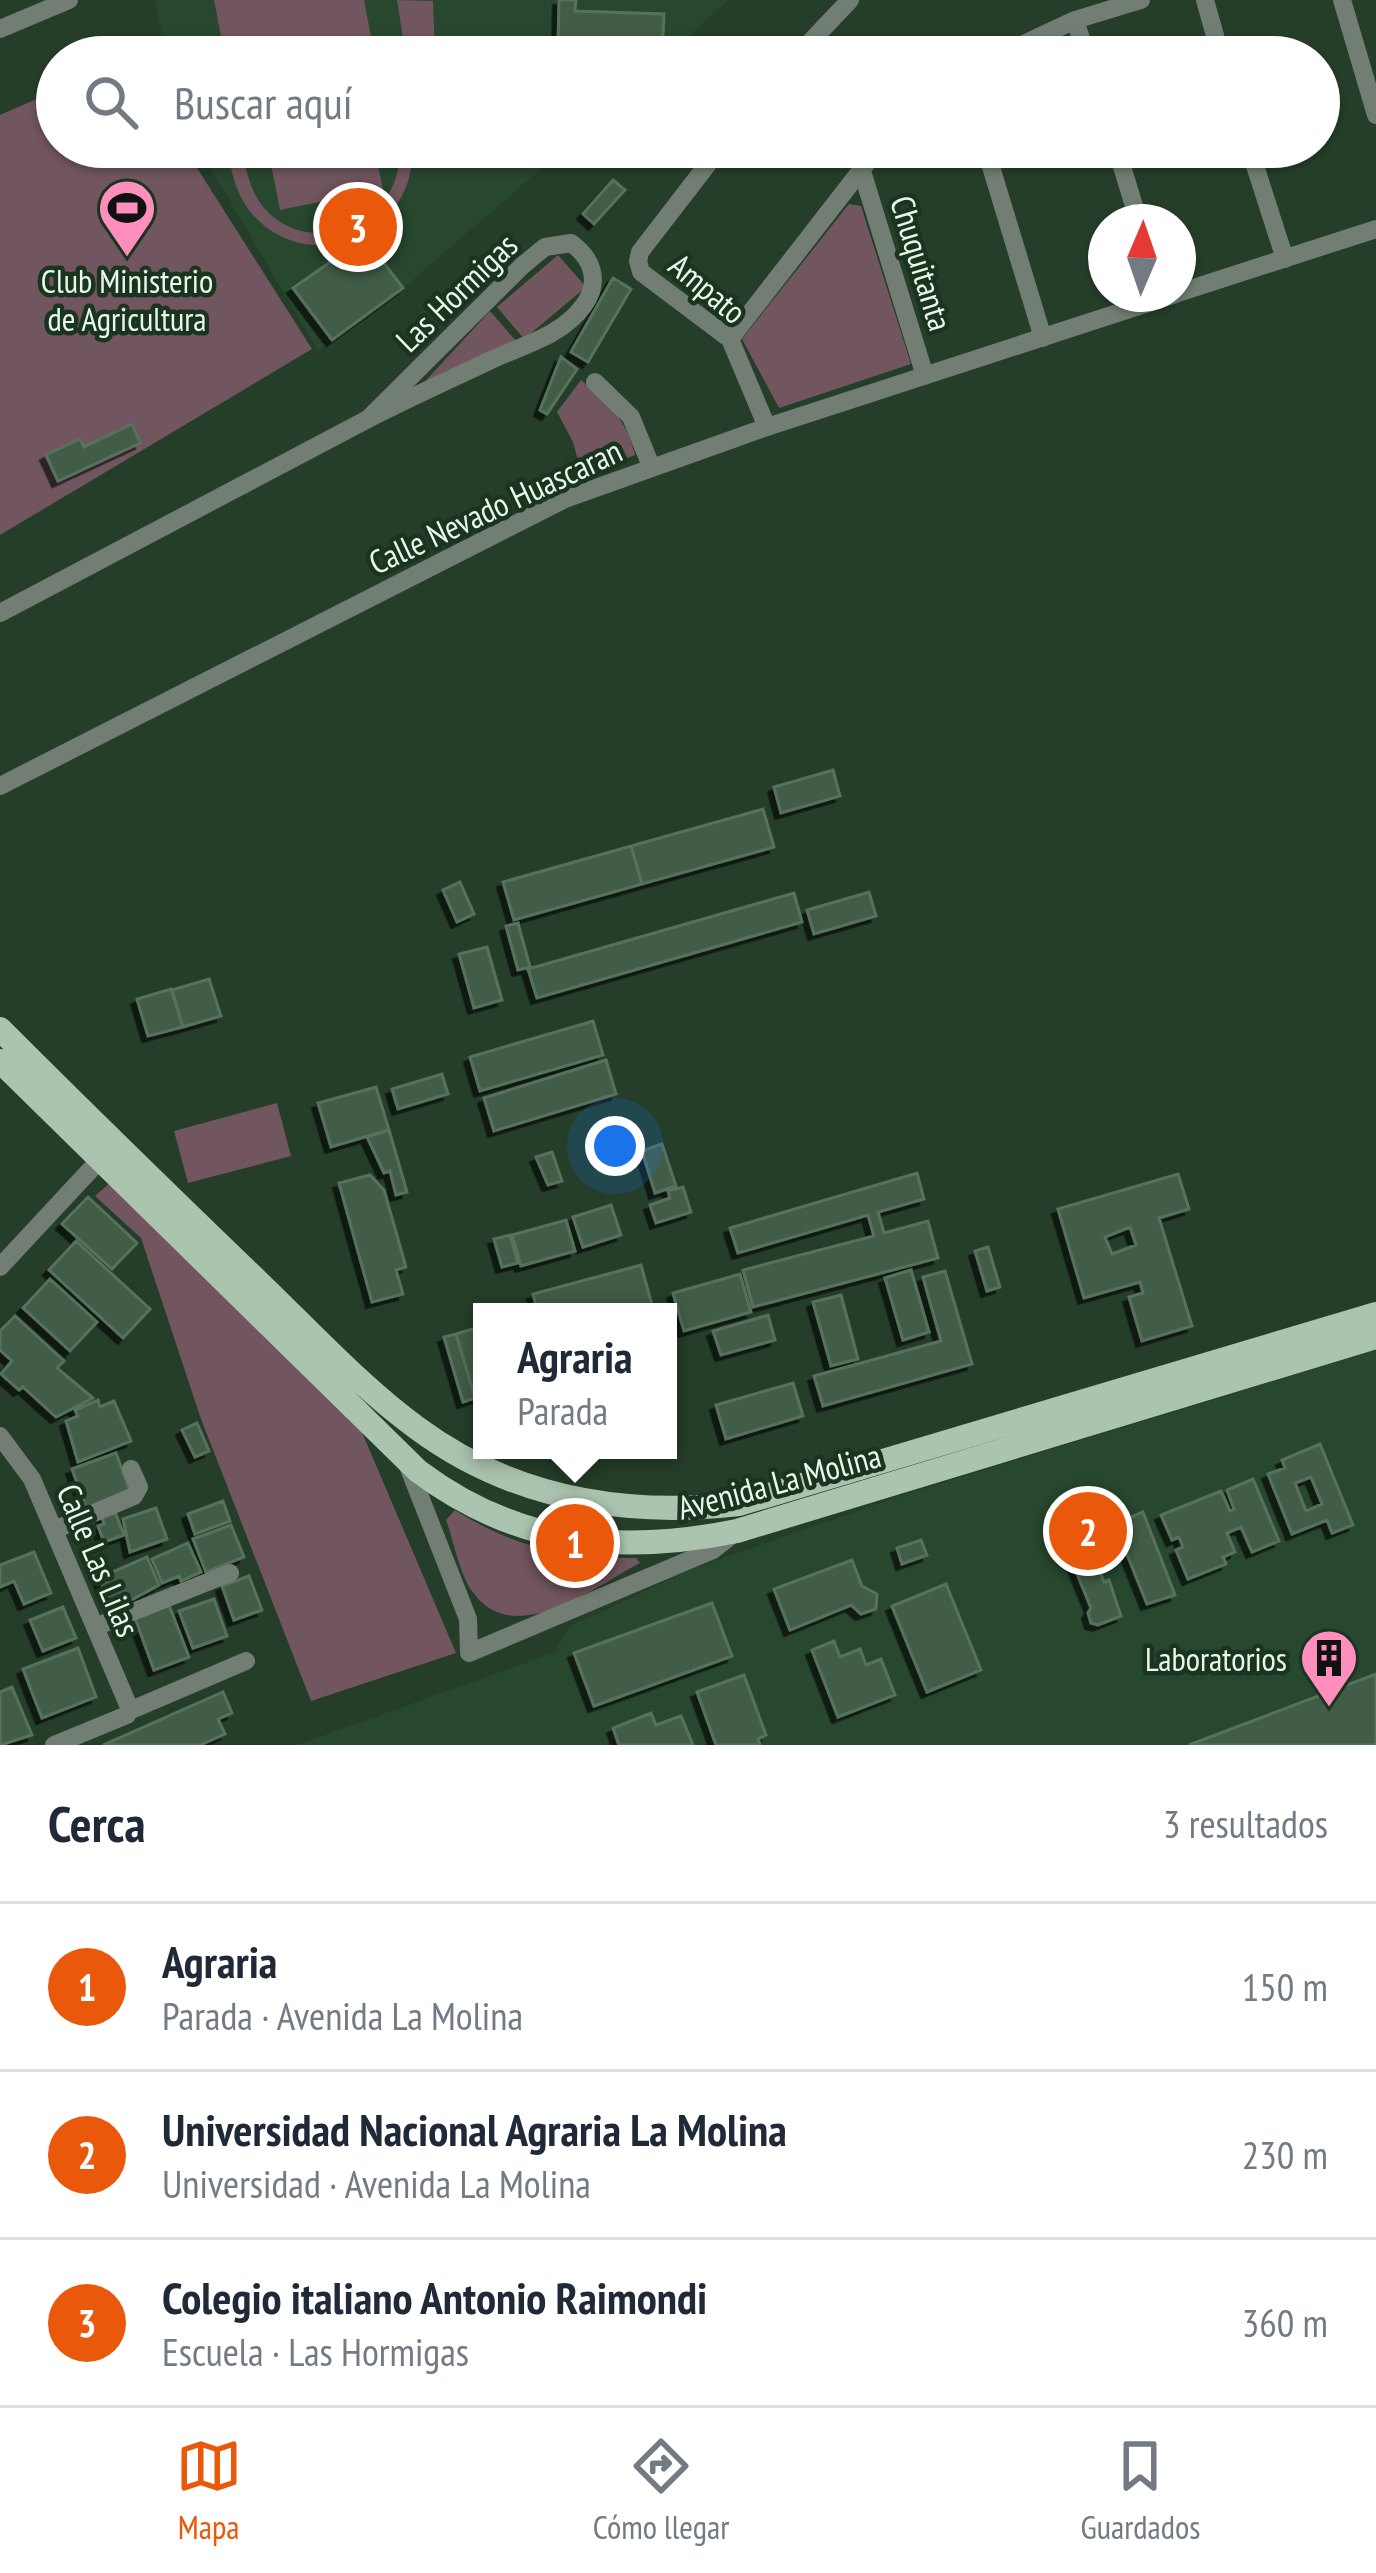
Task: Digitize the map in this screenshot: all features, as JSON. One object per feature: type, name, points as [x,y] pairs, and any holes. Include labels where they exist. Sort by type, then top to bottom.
[{"type":"main road","name":"Avenida La Molina","points":[[0,1029],[109,1151],[405,1458],[459,1497],[501,1517],[558,1535],[618,1545],[654,1545],[737,1531],[1376,1336]]},
{"type":"main road","name":"Avenida La Molina","points":[[0,1061],[109,1151],[416,1428],[473,1458]]},
{"type":"main road","name":"Avenida La Molina","points":[[474,1459],[506,1476],[596,1504],[654,1510],[740,1504],[1376,1314]]},
{"type":"main road","points":[[405,1458],[416,1428]]},
{"type":"main road","points":[[737,1531],[740,1504]]},
{"type":"street","points":[[0,29],[69,0]]},
{"type":"street","points":[[816,36],[850,0]]},
{"type":"street","points":[[1041,36],[1141,0]]},
{"type":"street","points":[[1205,0],[1215,36]]},
{"type":"street","points":[[1342,0],[1376,115]]},
{"type":"street","points":[[1075,20],[1080,36]]},
{"type":"street","name":"Ampato","points":[[705,168],[640,252],[638,262],[641,272],[730,339],[767,427]]},
{"type":"street","points":[[730,339],[855,168]]},
{"type":"street","name":"Chuquitanta","points":[[869,168],[925,376]]},
{"type":"street","points":[[991,168],[1043,338]]},
{"type":"street","points":[[1122,168],[1133,204]]},
{"type":"street","points":[[1256,168],[1285,259]]},
{"type":"street","name":"Calle Nevado Huascaran","points":[[1196,287],[1376,229]]},
{"type":"street","name":"Las Hormigas","points":[[0,613],[368,419],[545,338],[582,308],[592,291],[593,269],[587,254],[571,243],[545,247],[368,419]]},
{"type":"street","name":"Calle Nevado Huascaran","points":[[0,786],[565,499],[651,466],[1120,312]]},
{"type":"street","points":[[595,382],[631,417],[651,466]]},
{"type":"street","points":[[0,1267],[109,1151]]},
{"type":"street","name":"Calle Las Lilas","points":[[0,1436],[32,1479],[128,1713]]},
{"type":"street","points":[[405,1458],[468,1619],[469,1653],[713,1550],[737,1531]]},
{"type":"street","points":[[54,1530],[134,1496],[139,1486],[131,1469]]},
{"type":"street","points":[[95,1627],[230,1573]]},
{"type":"street","points":[[468,1619],[496,1643]]},
{"type":"street","points":[[54,1745],[246,1661]]},
{"type":"shaded area","points":[[155,0],[728,0],[688,36],[162,36]]},
{"type":"shaded area","points":[[214,0],[364,0],[371,36],[221,36]]},
{"type":"shaded area","points":[[397,0],[433,1],[434,36],[403,36]]},
{"type":"shaded area","name":"Club Ministerio de Agricultura","points":[[36,99],[36,168],[197,168],[312,349],[0,535],[0,115]]},
{"type":"shaded area","points":[[210,168],[543,168],[403,288],[318,351]]},
{"type":"shaded area","points":[[232,168],[246,168],[260,202],[285,225],[330,232],[373,213],[388,195],[397,168],[410,168],[396,205],[377,226],[353,239],[326,245],[298,242],[271,231],[248,209]]},
{"type":"shaded area","points":[[272,168],[378,168],[383,189],[280,210]]},
{"type":"shaded area","points":[[849,204],[861,206],[911,364],[779,408],[742,339]]},
{"type":"shaded area","points":[[558,255],[586,287],[524,339],[497,307]]},
{"type":"shaded area","points":[[490,311],[516,341],[418,389]]},
{"type":"shaded area","points":[[581,380],[621,422],[635,455],[582,475],[573,442],[557,412]]},
{"type":"shaded area","points":[[277,1103],[291,1156],[188,1183],[174,1131]]},
{"type":"shaded area","points":[[111,1182],[358,1423],[456,1653],[311,1701],[201,1419],[141,1238],[95,1196]]},
{"type":"shaded area","points":[[1376,1350],[1376,1745],[297,1745],[559,1651],[557,1646],[571,1626],[692,1569],[906,1494]]},
{"type":"shaded area","points":[[455,1510],[520,1542],[587,1556],[636,1558],[640,1563],[554,1608],[509,1615],[489,1608],[467,1584],[446,1520]]},
{"type":"building","points":[[559,0],[576,0],[575,11],[664,14],[663,36],[558,36]]},
{"type":"building","points":[[613,180],[625,190],[594,224],[583,214]]},
{"type":"building","points":[[365,238],[403,288],[332,340],[293,288]]},
{"type":"building","points":[[613,278],[631,289],[588,362],[571,352]]},
{"type":"building","points":[[561,357],[577,369],[547,414],[540,410]]},
{"type":"building","points":[[132,424],[140,443],[58,481],[46,455],[80,439],[84,447]]},
{"type":"building","points":[[833,770],[840,796],[781,813],[774,787]]},
{"type":"building","points":[[763,809],[774,847],[642,884],[631,846]]},
{"type":"building","points":[[631,846],[642,884],[514,920],[503,882]]},
{"type":"building","points":[[460,882],[474,914],[457,922],[443,890]]},
{"type":"building","points":[[869,892],[876,916],[814,934],[807,910]]},
{"type":"building","points":[[794,893],[802,922],[537,998],[528,969]]},
{"type":"building","points":[[518,923],[530,967],[518,970],[506,926]]},
{"type":"building","points":[[487,947],[502,1000],[474,1008],[459,954]]},
{"type":"building","points":[[209,979],[221,1016],[183,1027],[172,990]]},
{"type":"building","points":[[171,989],[183,1027],[148,1036],[137,999]]},
{"type":"building","points":[[593,1021],[603,1055],[480,1091],[470,1057]]},
{"type":"building","points":[[606,1060],[616,1094],[494,1131],[484,1098]]},
{"type":"building","points":[[442,1074],[448,1094],[398,1109],[392,1089]]},
{"type":"building","points":[[376,1087],[389,1130],[331,1147],[318,1103]]},
{"type":"building","points":[[389,1130],[407,1192],[396,1195],[390,1171],[384,1173],[367,1137]]},
{"type":"building","points":[[662,1144],[676,1186],[655,1193],[642,1151]]},
{"type":"building","points":[[552,1152],[562,1181],[548,1185],[536,1157]]},
{"type":"building","points":[[917,1173],[924,1199],[878,1212],[884,1233],[928,1221],[938,1258],[753,1307],[743,1270],[874,1236],[868,1215],[738,1253],[730,1228]]},
{"type":"building","points":[[1178,1174],[1189,1209],[1159,1218],[1192,1326],[1142,1341],[1129,1297],[1143,1293],[1140,1282],[1084,1298],[1058,1209]],"holes":[[[1130,1227],[1136,1245],[1112,1254],[1105,1237]]]},
{"type":"building","points":[[370,1175],[384,1190],[406,1267],[396,1270],[403,1294],[372,1302],[339,1183]]},
{"type":"building","points":[[683,1187],[691,1212],[656,1223],[650,1205],[670,1198],[668,1191]]},
{"type":"building","points":[[88,1197],[137,1243],[112,1269],[62,1224]]},
{"type":"building","points":[[611,1205],[621,1235],[583,1247],[573,1217]]},
{"type":"building","points":[[566,1220],[575,1251],[521,1266],[512,1235]]},
{"type":"building","points":[[510,1235],[518,1263],[502,1267],[494,1239]]},
{"type":"building","points":[[76,1241],[150,1309],[123,1338],[49,1270]]},
{"type":"building","points":[[988,1247],[1000,1287],[987,1291],[975,1251]]},
{"type":"building","points":[[641,1265],[652,1303],[535,1303],[533,1294]]},
{"type":"building","points":[[911,1270],[929,1332],[903,1340],[885,1278]]},
{"type":"building","points":[[945,1271],[972,1364],[823,1406],[814,1376],[941,1341],[923,1277]]},
{"type":"building","points":[[740,1274],[751,1312],[684,1331],[673,1293]]},
{"type":"building","points":[[50,1279],[97,1322],[70,1351],[23,1308]]},
{"type":"building","points":[[841,1295],[858,1359],[831,1366],[813,1302]]},
{"type":"building","points":[[768,1315],[775,1340],[721,1355],[713,1331]]},
{"type":"building","points":[[15,1316],[64,1361],[57,1368],[93,1398],[56,1417],[1,1374],[12,1361],[0,1350],[0,1331]]},
{"type":"building","points":[[473,1329],[473,1391],[456,1334]]},
{"type":"building","points":[[456,1334],[473,1399],[463,1402],[444,1337]]},
{"type":"building","points":[[793,1383],[803,1416],[726,1439],[716,1405]]},
{"type":"building","points":[[98,1400],[100,1407],[114,1401],[131,1441],[78,1462],[66,1421],[78,1416],[75,1410]]},
{"type":"building","points":[[197,1423],[209,1451],[195,1457],[182,1430]]},
{"type":"building","points":[[1320,1444],[1353,1525],[1332,1533],[1327,1520],[1292,1534],[1268,1474],[1285,1468],[1282,1460]],"holes":[[[1311,1477],[1322,1504],[1306,1511],[1295,1483]]]},
{"type":"building","points":[[116,1453],[131,1494],[87,1510],[72,1469]]},
{"type":"building","points":[[1253,1479],[1279,1541],[1252,1552],[1241,1527],[1227,1533],[1235,1552],[1223,1557],[1226,1564],[1188,1579],[1176,1550],[1183,1547],[1179,1537],[1172,1540],[1161,1515],[1221,1491],[1230,1511],[1234,1509],[1227,1490]]},
{"type":"building","points":[[223,1501],[230,1521],[195,1534],[188,1514]]},
{"type":"building","points":[[156,1508],[167,1539],[130,1552],[123,1519]]},
{"type":"building","points":[[115,1512],[124,1535],[104,1542],[98,1526],[104,1524],[102,1517]]},
{"type":"building","points":[[1143,1512],[1175,1595],[1147,1604],[1124,1547],[1095,1558],[1104,1582],[1109,1580],[1121,1616],[1091,1623],[1091,1608],[1065,1544],[1086,1535],[1092,1551],[1099,1548],[1092,1533]]},
{"type":"building","points":[[231,1525],[244,1557],[206,1572],[193,1539]]},
{"type":"building","points":[[921,1540],[927,1555],[902,1564],[897,1548]]},
{"type":"building","points":[[188,1543],[201,1572],[162,1583],[152,1559]]},
{"type":"building","points":[[34,1552],[51,1593],[24,1604],[14,1581],[0,1587],[0,1565]]},
{"type":"building","points":[[147,1557],[159,1585],[113,1610],[99,1578]]},
{"type":"building","points":[[852,1560],[862,1586],[877,1594],[876,1609],[861,1614],[851,1605],[790,1630],[774,1589]]},
{"type":"building","points":[[249,1576],[262,1610],[234,1620],[222,1586]]},
{"type":"building","points":[[946,1584],[981,1670],[927,1692],[892,1606]]},
{"type":"building","points":[[214,1599],[227,1636],[193,1648],[179,1611]]},
{"type":"building","points":[[712,1603],[732,1656],[594,1706],[574,1653]]},
{"type":"building","points":[[169,1605],[189,1657],[154,1670],[135,1618]]},
{"type":"building","points":[[63,1607],[76,1638],[43,1651],[30,1620]]},
{"type":"building","points":[[834,1641],[840,1657],[860,1649],[866,1665],[881,1659],[895,1695],[838,1717],[812,1650]]},
{"type":"building","points":[[78,1648],[96,1697],[42,1718],[23,1669]]},
{"type":"building","name":"Laboratorios","points":[[1376,1674],[1376,1745],[1189,1745]]},
{"type":"building","points":[[744,1675],[766,1735],[758,1739],[760,1745],[716,1745],[697,1692]]},
{"type":"building","points":[[12,1687],[32,1735],[0,1745],[0,1692]]},
{"type":"building","points":[[223,1692],[232,1713],[218,1719],[225,1734],[200,1745],[103,1745]]},
{"type":"building","points":[[651,1713],[656,1725],[681,1716],[693,1745],[619,1745],[613,1728]]},
{"type":"place","name":"Colegio italiano Antonio Raimondi","points":[[358,227]]},
{"type":"place","name":"Club Ministerio de Agricultura","points":[[127,259]]},
{"type":"place","name":"Universidad Nacional Agraria La Molina","points":[[1088,1531]]},
{"type":"place","name":"Agraria","points":[[575,1543]]},
{"type":"place","name":"Laboratorios","points":[[1329,1709]]}]
